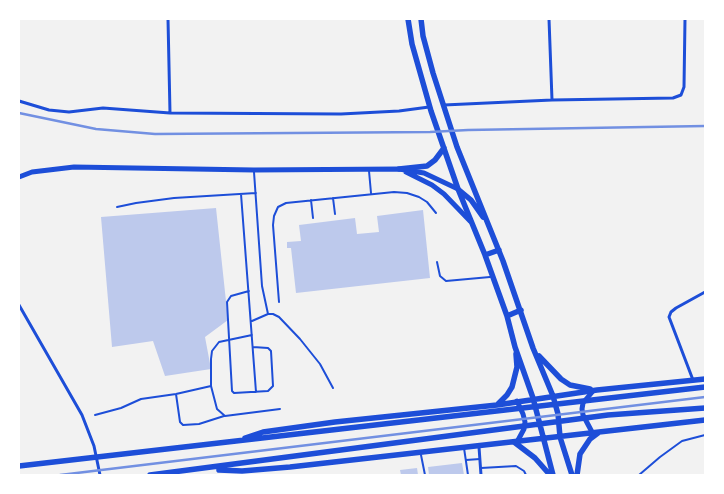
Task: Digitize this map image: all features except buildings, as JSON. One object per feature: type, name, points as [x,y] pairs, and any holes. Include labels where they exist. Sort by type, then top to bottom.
[{"type":"main road","points":[[408,19],[412,44],[430,106],[458,189],[485,255],[506,316],[533,398],[552,475]]},
{"type":"main road","points":[[421,19],[423,36],[443,105],[457,147],[499,250],[552,396],[558,414],[560,437],[572,475]]},
{"type":"main road","points":[[19,177],[32,172],[74,168],[399,169],[427,166],[435,160],[444,148]]},
{"type":"main road","points":[[399,169],[432,176],[458,189],[471,200],[491,232]]},
{"type":"main road","points":[[399,169],[438,189],[471,222]]},
{"type":"main road","points":[[485,255],[499,250]]},
{"type":"main road","points":[[506,316],[521,310]]},
{"type":"main road","points":[[497,405],[507,395],[515,379],[517,367],[515,347]]},
{"type":"main road","points":[[534,348],[561,380],[570,385],[595,391]]},
{"type":"main road","points":[[229,443],[263,432],[336,422],[497,405],[533,398],[705,380]]},
{"type":"main road","points":[[19,466],[705,387]]},
{"type":"main road","points":[[592,432],[582,409],[583,402],[595,391]]},
{"type":"main road","points":[[515,442],[524,429],[525,422],[516,401]]},
{"type":"main road","points":[[150,475],[171,474],[608,416],[705,408]]},
{"type":"main road","points":[[202,469],[242,471],[705,420]]},
{"type":"main road","points":[[577,475],[580,454],[590,439],[600,431]]},
{"type":"main road","points":[[515,442],[552,475]]},
{"type":"street","points":[[168,19],[170,113]]},
{"type":"street","points":[[549,19],[552,100]]},
{"type":"street","points":[[443,105],[552,100],[673,98],[681,95],[684,87],[685,19]]},
{"type":"street","points":[[19,100],[58,111],[103,108],[170,113],[341,114],[398,112],[430,106]]},
{"type":"street","points":[[693,381],[669,317],[676,308],[705,292]]},
{"type":"street","points":[[19,305],[84,421],[94,446],[100,475]]},
{"type":"street","points":[[479,446],[481,475]]},
{"type":"lane","points":[[368,169],[371,194]]},
{"type":"lane","points":[[254,170],[262,286],[268,314]]},
{"type":"lane","points":[[279,302],[272,225],[278,208],[286,203],[394,192],[407,193],[427,202],[436,213]]},
{"type":"lane","points":[[117,207],[174,198],[256,193]]},
{"type":"lane","points":[[241,194],[256,392]]},
{"type":"lane","points":[[333,198],[335,214]]},
{"type":"lane","points":[[311,200],[314,218]]},
{"type":"lane","points":[[437,262],[440,276],[446,281],[492,276]]},
{"type":"lane","points":[[249,291],[231,296],[227,302],[232,392],[236,394],[268,391],[273,386],[271,351],[268,348],[253,347]]},
{"type":"lane","points":[[251,322],[268,314],[279,317],[320,364],[333,388]]},
{"type":"lane","points":[[225,416],[217,410],[212,386],[212,351],[219,342],[252,335]]},
{"type":"lane","points":[[95,415],[121,408],[141,399],[212,386]]},
{"type":"lane","points":[[176,394],[180,422],[183,425],[199,424],[225,416],[280,410]]},
{"type":"lane","points":[[639,475],[682,441],[705,435]]},
{"type":"lane","points":[[464,448],[468,475]]},
{"type":"lane","points":[[421,452],[424,475]]},
{"type":"lane","points":[[466,460],[480,459]]},
{"type":"lane","points":[[481,468],[516,466],[524,471],[526,475]]},
{"type":"railway","points":[[19,113],[96,129],[155,134],[430,132],[705,126]]},
{"type":"railway","points":[[60,475],[705,397]]}]
